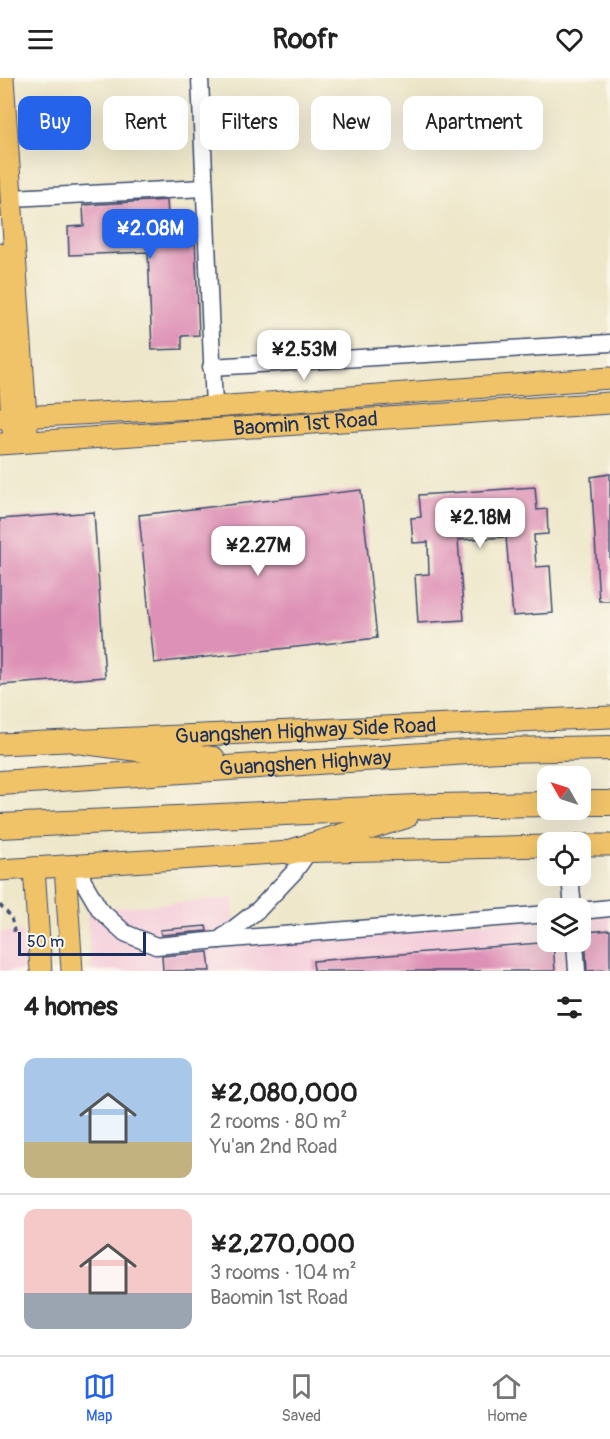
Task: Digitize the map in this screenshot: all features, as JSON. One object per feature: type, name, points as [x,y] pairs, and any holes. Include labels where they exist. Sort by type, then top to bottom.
[{"type":"highway","points":[[77,741],[266,766]]},
{"type":"highway","points":[[560,749],[610,744]]},
{"type":"highway","name":"Guangshen Highway","points":[[0,783],[499,750],[610,748]]},
{"type":"highway","points":[[591,803],[610,803]]},
{"type":"highway","points":[[0,826],[437,806],[537,804]]},
{"type":"highway","points":[[300,852],[437,806]]},
{"type":"main road","points":[[3,78],[12,198],[13,418]]},
{"type":"main road","points":[[0,254],[13,418],[28,435],[10,444]]},
{"type":"main road","name":"Baomin 1st Road","points":[[13,418],[214,407],[610,378]]},
{"type":"main road","name":"Baomin 1st Road","points":[[10,444],[610,403]]},
{"type":"main road","name":"Guangshen Highway Side Road","points":[[0,744],[610,717]]},
{"type":"main road","points":[[591,845],[610,844]]},
{"type":"main road","points":[[0,870],[300,852],[537,846]]},
{"type":"main road","points":[[72,865],[72,971]]},
{"type":"main road","points":[[34,868],[41,971]]},
{"type":"street","points":[[200,78],[214,407]]},
{"type":"street","points":[[12,198],[204,188]]},
{"type":"street","points":[[211,367],[610,343]]},
{"type":"street","points":[[219,940],[246,920],[277,891],[300,852]]},
{"type":"street","points":[[72,865],[100,910],[125,933],[156,946],[537,915]]},
{"type":"street","points":[[591,910],[610,908]]},
{"type":"street","points":[[576,952],[577,971]]},
{"type":"path","points":[[0,905],[11,917],[15,934]]},
{"type":"shaded area","points":[[233,898],[236,941],[537,918],[537,952],[570,952],[571,971],[91,971],[87,910]]},
{"type":"shaded area","points":[[610,912],[610,971],[587,971],[586,952],[591,952],[591,913]]},
{"type":"shaded area","points":[[22,931],[25,971],[0,971],[0,932]]},
{"type":"building","points":[[167,200],[168,215],[194,214],[199,335],[182,336],[182,349],[152,350],[148,252],[69,255],[68,227],[84,226],[83,205]]},
{"type":"building","points":[[610,474],[610,601],[599,601],[591,477]]},
{"type":"building","points":[[535,487],[537,510],[547,509],[548,534],[534,535],[536,567],[550,566],[553,613],[513,616],[506,537],[458,540],[464,620],[418,623],[415,575],[429,574],[428,542],[413,543],[411,518],[421,517],[419,495]]},
{"type":"building","points":[[361,490],[377,638],[154,663],[139,515]]},
{"type":"building","points":[[94,512],[105,677],[0,685],[0,519]]},
{"type":"building","points":[[206,926],[207,931],[161,935],[160,930]]},
{"type":"building","points":[[610,930],[610,970],[587,971],[586,952],[591,952],[591,932]]},
{"type":"building","points":[[537,943],[537,952],[554,952],[555,971],[314,971],[313,961]]},
{"type":"building","points":[[208,952],[210,971],[163,971],[162,956]]}]
